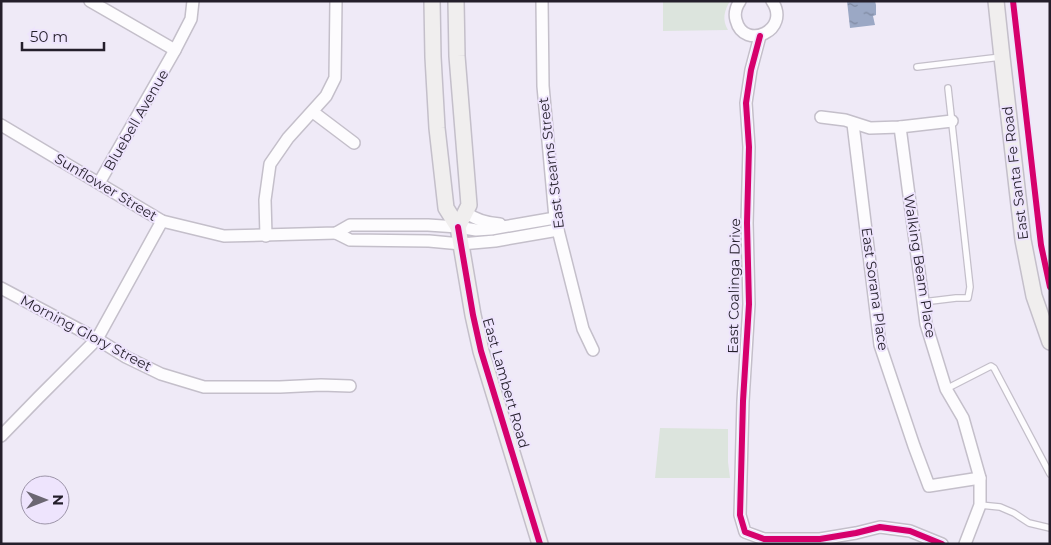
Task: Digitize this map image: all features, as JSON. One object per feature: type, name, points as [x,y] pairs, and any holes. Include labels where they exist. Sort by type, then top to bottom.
[{"type":"main road","name":"East Lambert Road","points":[[432,1],[436,110],[446,208],[458,227],[481,351],[540,544]]},
{"type":"main road","points":[[456,1],[457,56],[469,205],[458,227]]},
{"type":"main road","name":"East Santa Fe Road","points":[[996,1],[1023,240],[1034,296],[1050,342]]},
{"type":"street","points":[[90,1],[175,50]]},
{"type":"street","name":"Bluebell Avenue","points":[[100,182],[175,50],[190,19],[193,1]]},
{"type":"street","points":[[266,236],[265,200],[270,164],[288,138],[326,96],[335,78],[336,1]]},
{"type":"street","name":"East Stearns Street","points":[[542,1],[543,86],[555,218],[582,329],[593,350]]},
{"type":"street","points":[[740,1],[735,10],[736,22],[744,32],[754,35],[766,33],[776,23],[776,9],[772,1]]},
{"type":"street","name":"East Coalinga Drive","points":[[754,35],[746,103],[750,147],[748,223],[749,304],[743,401],[740,515],[744,532],[764,539],[820,539],[880,527],[910,530],[942,544]]},
{"type":"street","points":[[313,112],[354,143]]},
{"type":"street","points":[[821,118],[844,120],[870,128],[900,127],[952,121]]},
{"type":"street","name":"East Sorana Place","points":[[853,124],[880,344],[914,446],[929,486],[980,478]]},
{"type":"street","name":"Sunflower Street","points":[[1,125],[100,182],[162,221],[224,236],[336,233],[350,225],[428,225],[476,230],[555,218]]},
{"type":"street","name":"Walking Beam Place","points":[[900,127],[926,324],[946,389],[963,418],[980,478],[980,505],[965,544]]},
{"type":"street","points":[[466,212],[470,216],[486,222],[509,226]]},
{"type":"street","points":[[1,436],[97,339],[162,221]]},
{"type":"street","name":"Sunflower Street","points":[[336,233],[350,240],[429,241],[460,244],[495,241],[558,230]]},
{"type":"street","name":"Morning Glory Street","points":[[1,288],[97,339],[126,358],[161,374],[204,387],[350,386]]},
{"type":"lane","points":[[917,67],[1002,57]]},
{"type":"lane","points":[[923,302],[968,298],[970,287],[948,88]]},
{"type":"lane","points":[[946,389],[991,366],[994,368],[1050,474]]},
{"type":"lane","points":[[980,505],[1000,507],[1030,523],[1050,528]]},
{"type":"shaded area","points":[[663,1],[730,1],[724,16],[728,30],[663,31]]},
{"type":"shaded area","points":[[660,428],[728,429],[730,478],[655,478]]},
{"type":"water","points":[[847,1],[875,1],[876,15],[873,16],[875,25],[850,28]]},
{"type":"cycle path","points":[[1013,1],[1041,245],[1050,287]]},
{"type":"cycle path","points":[[760,36],[751,70],[746,103],[749,147],[747,223],[749,304],[743,401],[740,515],[745,532],[764,539],[820,539],[880,527],[910,531],[942,544]]},
{"type":"cycle path","points":[[458,227],[481,351],[540,544]]}]
